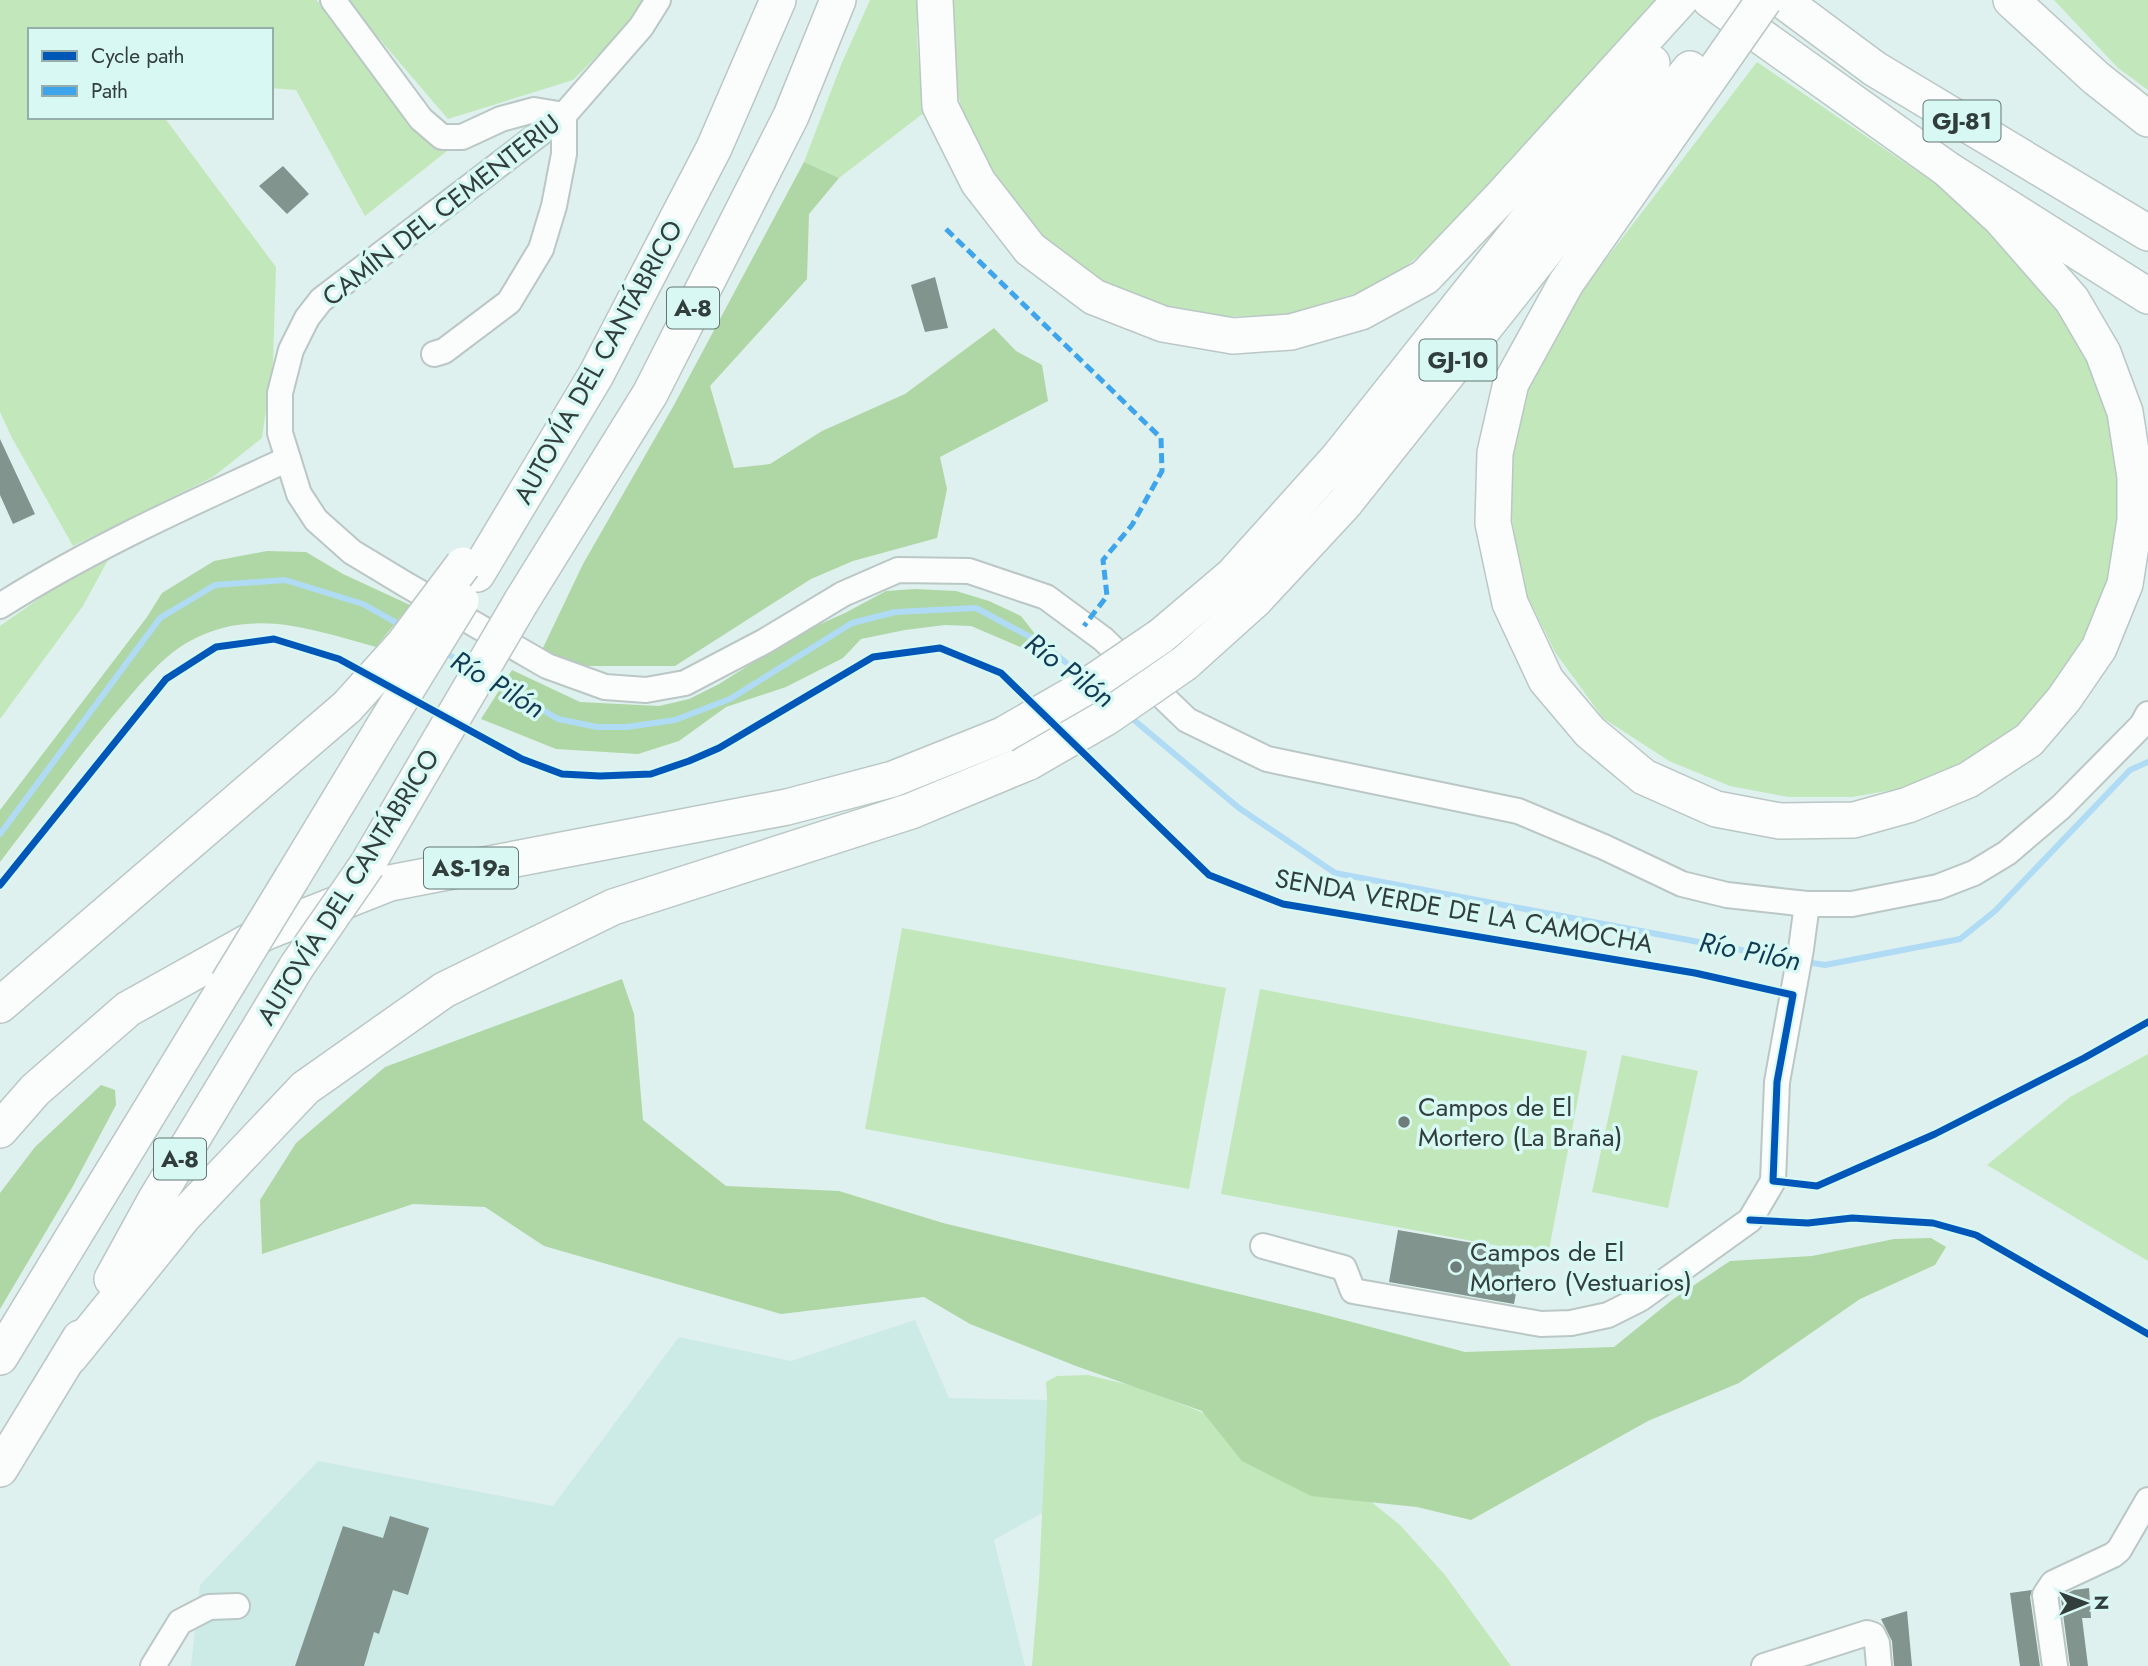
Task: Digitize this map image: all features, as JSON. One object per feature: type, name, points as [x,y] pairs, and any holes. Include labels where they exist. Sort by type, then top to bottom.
[{"type":"highway","name":"AUTOVÍA DEL CANTÁBRICO","points":[[0,1357],[381,731],[470,569],[596,375],[714,148],[778,0]]},
{"type":"highway","name":"AUTOVÍA DEL CANTÁBRICO","points":[[0,1469],[70,1357],[156,1199],[297,966],[367,865],[521,602],[650,394],[791,116],[838,0]]},
{"type":"highway","points":[[934,0],[940,106],[978,183],[1030,249],[1094,297],[1163,324],[1233,336],[1292,332],[1361,312],[1425,277],[1503,195],[1698,17],[1744,0]]},
{"type":"highway","points":[[1764,0],[1698,17],[1566,283],[1511,383],[1495,453],[1493,523],[1510,603],[1546,680],[1590,732],[1644,777],[1716,809],[1780,821],[1854,820],[1908,805],[1968,780],[2029,740],[2064,699],[2099,648],[2125,584],[2135,520],[2135,477],[2125,412],[2103,353],[2072,300],[2001,219],[1947,169]]},
{"type":"highway","name":"GJ-81","points":[[1782,0],[1875,69],[2148,233]]},
{"type":"highway","points":[[2011,0],[2096,78],[2148,118]]},
{"type":"highway","points":[[1698,17],[2038,225],[2148,296]]},
{"type":"highway","name":"GJ-10","points":[[1003,735],[1086,687],[1161,636],[1233,575],[1339,458],[1698,17]]},
{"type":"highway","name":"GJ-10","points":[[70,1357],[183,1217],[305,1088],[444,990],[613,907],[911,811],[1029,762],[1107,718],[1185,663],[1255,600],[1345,503],[1698,17]]},
{"type":"highway","points":[[0,1005],[347,707],[470,569]]},
{"type":"highway","name":"AS-19a","points":[[0,1130],[35,1090],[128,1009],[266,932],[390,883],[787,807],[893,779],[1003,735]]},
{"type":"street","points":[[333,0],[421,119],[442,136],[462,137],[501,119],[534,110],[564,115],[564,154],[554,206],[536,259],[509,302],[444,351],[434,355]]},
{"type":"street","name":"CAMÍN DEL CEMENTERIU","points":[[658,0],[641,27],[564,115],[321,300],[307,318],[291,350],[280,393],[280,433],[299,494],[316,520],[352,552],[547,666],[605,687],[646,690],[685,683],[765,641],[843,594],[898,570],[969,570],[1046,597],[1102,639],[1187,720],[1267,759],[1518,811],[1682,884],[1727,895],[1807,904],[1852,904],[1938,887],[1974,873],[2007,853],[2062,807],[2142,724],[2148,714]]},
{"type":"street","points":[[0,606],[45,577],[144,525],[288,459]]},
{"type":"street","points":[[1263,1246],[1344,1268],[1353,1291],[1541,1324],[1571,1323],[1608,1315],[1640,1299],[1750,1220],[1773,1181],[1777,1082],[1800,959],[1807,904]]},
{"type":"street","points":[[2055,1666],[2045,1595],[2053,1583],[2107,1559],[2119,1550],[2148,1500]]},
{"type":"street","points":[[153,1666],[180,1622],[209,1606],[237,1606]]},
{"type":"street","points":[[1764,1666],[1862,1633],[1872,1634],[1877,1643],[1879,1666]]},
{"type":"shaded area","points":[[915,1320],[949,1398],[1047,1400],[1042,1513],[994,1540],[1025,1666],[191,1666],[200,1585],[318,1461],[553,1506],[679,1337],[791,1361]]},
{"type":"green space","points":[[0,0],[316,0],[407,115],[447,151],[365,216],[296,90],[273,88],[273,28],[28,28],[28,119],[165,119],[276,267],[273,362],[262,438],[213,477],[73,546],[0,412]]},
{"type":"green space","points":[[346,0],[643,0],[623,30],[573,80],[448,119]]},
{"type":"green space","points":[[870,0],[919,0],[917,42],[925,112],[839,178],[804,162],[841,65]]},
{"type":"green space","points":[[952,0],[1657,0],[1442,238],[1380,286],[1286,315],[1207,317],[1121,295],[1053,255],[1000,193],[963,118],[950,54]]},
{"type":"green space","points":[[2054,0],[2148,0],[2148,90],[2118,68]]},
{"type":"green space","points":[[1757,62],[1952,195],[2034,276],[2086,355],[2113,425],[2125,474],[2121,551],[2096,629],[2046,703],[1984,750],[1916,786],[1852,797],[1788,797],[1730,786],[1669,761],[1603,718],[1555,652],[1523,587],[1508,494],[1518,417],[1548,335]]},
{"type":"green space","points":[[804,162],[839,178],[809,214],[807,279],[710,386],[734,468],[770,464],[822,431],[905,394],[994,328],[1016,351],[1042,365],[1048,401],[940,457],[947,489],[937,538],[853,561],[811,579],[675,666],[582,666],[541,652],[583,564],[674,405]]},
{"type":"green space","points":[[267,551],[306,552],[343,574],[410,605],[376,647],[312,630],[262,623],[217,630],[181,647],[155,669],[108,722],[0,862],[0,810],[147,617],[162,593],[214,561]]},
{"type":"green space","points":[[97,558],[109,558],[83,606],[0,719],[0,626]]},
{"type":"green space","points":[[886,591],[956,591],[989,601],[1021,616],[1035,634],[1025,649],[971,626],[945,625],[861,639],[843,658],[786,687],[726,707],[679,741],[638,754],[556,749],[481,719],[512,670],[580,702],[659,706],[689,699],[719,684],[800,633]]},
{"type":"green space","points":[[902,928],[1226,988],[1189,1189],[865,1129]]},
{"type":"green space","points":[[622,979],[634,1014],[643,1120],[726,1186],[839,1191],[943,1223],[1318,1313],[1465,1352],[1614,1347],[1672,1300],[1730,1261],[1812,1256],[1894,1239],[1931,1238],[1946,1247],[1935,1265],[1860,1299],[1739,1383],[1648,1421],[1471,1520],[1417,1507],[1311,1496],[1242,1461],[1202,1411],[1076,1366],[970,1324],[924,1297],[781,1314],[544,1246],[485,1207],[413,1204],[262,1254],[260,1200],[296,1143],[385,1067]]},
{"type":"green space","name":"Campos de El Mortero (La Braña)","points":[[1260,989],[1587,1051],[1548,1255],[1221,1194]]},
{"type":"green space","points":[[2148,1054],[2148,1261],[1987,1165],[2070,1097]]},
{"type":"green space","name":"Campos de El Mortero (La Braña)","points":[[1622,1055],[1698,1071],[1668,1208],[1592,1192]]},
{"type":"green space","points":[[101,1085],[115,1090],[116,1105],[73,1186],[0,1309],[0,1193],[35,1147]]},
{"type":"green space","points":[[1088,1375],[1142,1388],[1319,1460],[1400,1525],[1445,1575],[1511,1666],[1032,1666],[1039,1581],[1046,1382],[1057,1376]]},
{"type":"building","points":[[283,166],[309,194],[287,214],[259,186]]},
{"type":"building","points":[[935,277],[948,328],[925,332],[911,285]]},
{"type":"building","points":[[0,439],[35,514],[13,524],[0,495]]},
{"type":"building","name":"Campos de El Mortero (Vestuarios)","points":[[1398,1230],[1524,1252],[1514,1304],[1389,1282]]},
{"type":"building","points":[[390,1516],[429,1528],[408,1595],[393,1590],[379,1634],[374,1632],[364,1666],[295,1666],[343,1526],[383,1538]]},
{"type":"building","points":[[2089,1588],[2091,1618],[2082,1618],[2088,1666],[2070,1666],[2061,1599],[2063,1595],[2074,1590]]},
{"type":"building","points":[[2032,1590],[2030,1597],[2040,1666],[2020,1666],[2010,1593]]},
{"type":"building","points":[[1907,1611],[1912,1666],[1894,1666],[1892,1641],[1881,1619]]},
{"type":"waterway","name":"Río Pilón","points":[[0,834],[160,618],[215,585],[285,580],[363,604],[402,626]]},
{"type":"waterway","name":"Río Pilón","points":[[489,678],[558,719],[597,727],[627,727],[675,720],[730,699],[852,623],[895,612],[976,608],[1045,645],[1083,677]]},
{"type":"waterway","name":"Río Pilón","points":[[444,652],[471,668]]},
{"type":"waterway","name":"Río Pilón","points":[[1128,715],[1239,808],[1335,873],[1794,960]]},
{"type":"waterway","name":"Río Pilón","points":[[1805,962],[1825,965],[1960,939],[1995,911],[2130,770],[2148,762]]},
{"type":"marked path","points":[[946,229],[1161,438],[1162,471],[1132,525],[1103,560],[1107,596],[1084,626]]},
{"type":"cycle path","name":"SENDA VERDE DE LA CAMOCHA","points":[[0,885],[166,679],[216,647],[274,639],[339,659],[522,759],[562,774],[600,776],[651,774],[689,761],[719,748],[873,657],[940,648],[1001,673],[1209,875],[1283,904],[1695,973],[1793,995],[1777,1082],[1773,1181],[1817,1186],[1935,1134],[2148,1022]]},
{"type":"cycle path","points":[[1750,1220],[1808,1223],[1852,1218],[1933,1223],[1976,1235],[2148,1334]]},
{"type":"place","name":"Campos de El Mortero (La Braña)","points":[[1404,1122]]},
{"type":"place","name":"Campos de El Mortero (Vestuarios)","points":[[1456,1267]]}]
